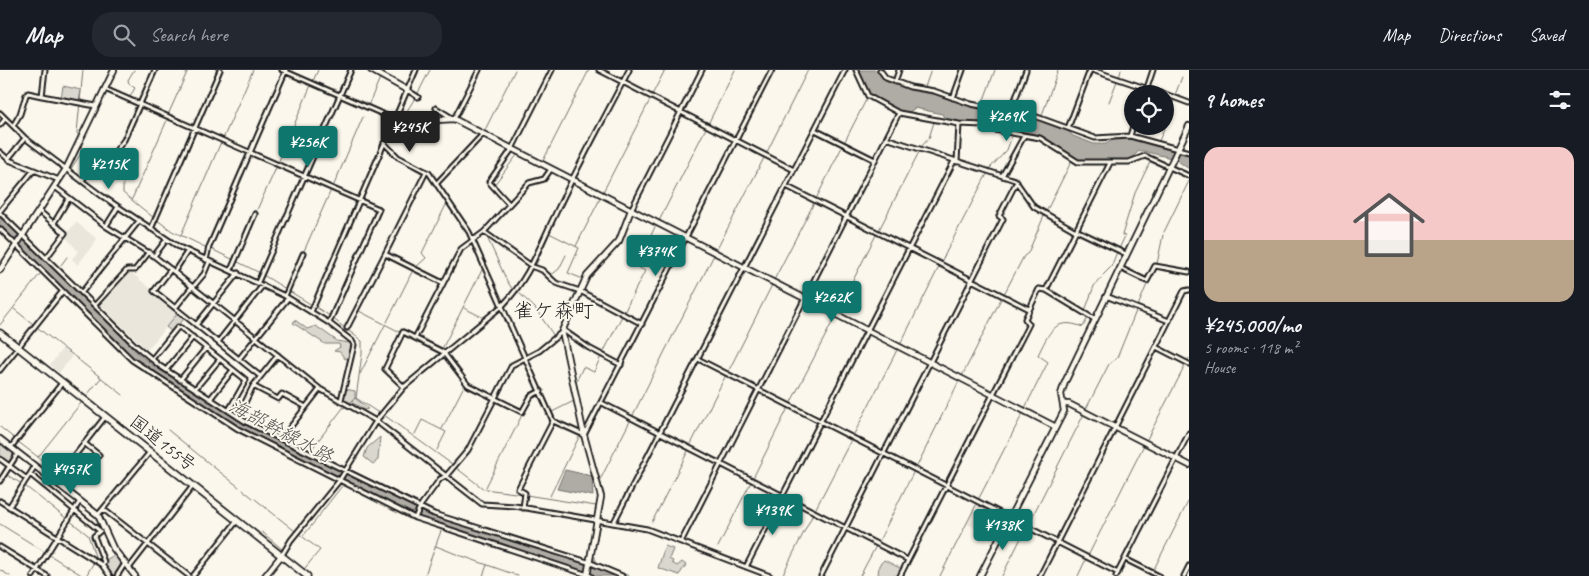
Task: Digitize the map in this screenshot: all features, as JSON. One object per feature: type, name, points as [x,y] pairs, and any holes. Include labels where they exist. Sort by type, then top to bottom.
[{"type":"highway","name":"国道155号","points":[[0,333],[307,576]]},
{"type":"street","points":[[42,96],[44,70]]},
{"type":"street","points":[[1,266],[56,188],[58,180],[68,170],[104,88],[114,70]]},
{"type":"street","points":[[82,181],[96,159],[105,165],[124,140],[155,70]]},
{"type":"street","points":[[152,228],[220,70]]},
{"type":"street","points":[[175,308],[204,274],[208,261],[209,247],[284,70],[402,122],[454,119]]},
{"type":"street","points":[[258,282],[351,70]]},
{"type":"street","points":[[371,70],[418,97]]},
{"type":"street","points":[[311,312],[416,70]]},
{"type":"street","points":[[454,119],[479,70]]},
{"type":"street","points":[[509,204],[489,182],[512,149],[552,70]]},
{"type":"street","points":[[599,70],[794,170]]},
{"type":"street","points":[[265,576],[339,480],[376,421],[404,387],[503,305],[517,291],[532,267],[554,218],[629,70]]},
{"type":"street","points":[[415,517],[440,478],[446,476],[468,450],[512,365],[539,351],[563,331],[588,274],[619,241],[631,210],[702,70]]},
{"type":"street","points":[[584,435],[602,404],[772,70]]},
{"type":"street","points":[[614,522],[845,70]]},
{"type":"street","points":[[856,70],[868,96],[899,113],[960,124],[982,125],[995,130],[1040,138],[1078,162],[1129,162],[1142,156],[1189,176]]},
{"type":"street","points":[[880,70],[886,78],[895,82],[971,104],[1011,112],[1098,138],[1130,136],[1189,152]]},
{"type":"street","points":[[895,82],[899,70]]},
{"type":"street","points":[[953,98],[963,70]]},
{"type":"street","points":[[1011,112],[1026,70]]},
{"type":"street","points":[[1068,128],[1091,70],[1138,85]]},
{"type":"street","points":[[1148,85],[1153,70]]},
{"type":"street","points":[[104,88],[379,209],[329,323]]},
{"type":"street","points":[[12,126],[20,114],[28,93],[96,106]]},
{"type":"street","points":[[1174,98],[1189,103]]},
{"type":"street","points":[[436,108],[512,149],[1056,427]]},
{"type":"street","points":[[0,113],[25,138],[139,221],[187,252],[258,282],[286,297],[329,323],[353,343],[341,400]]},
{"type":"street","points":[[681,542],[899,113]]},
{"type":"street","points":[[0,125],[5,119]]},
{"type":"street","points":[[746,567],[909,248],[956,161],[960,124]]},
{"type":"street","points":[[980,576],[1064,411],[1061,394],[1063,387],[1119,267],[1189,126]]},
{"type":"street","points":[[815,130],[875,160]]},
{"type":"street","points":[[437,183],[483,134]]},
{"type":"street","points":[[1002,176],[1024,135]]},
{"type":"street","points":[[8,159],[25,138]]},
{"type":"street","points":[[886,138],[1017,181],[1034,207],[1126,254]]},
{"type":"street","points":[[384,143],[398,157],[426,172],[437,183],[473,240],[553,420],[584,435]]},
{"type":"street","points":[[0,152],[8,159],[33,171],[50,175],[58,180]]},
{"type":"street","points":[[1046,290],[1110,163]]},
{"type":"street","points":[[415,338],[461,249],[484,232],[529,183],[546,178],[551,169]]},
{"type":"street","points":[[33,171],[0,212],[152,359],[180,380],[238,417],[419,508],[622,576]]},
{"type":"street","points":[[347,328],[426,172]]},
{"type":"street","points":[[821,576],[1003,219],[1000,216],[1017,181]]},
{"type":"street","points":[[786,186],[1029,310]]},
{"type":"street","points":[[56,188],[106,226],[149,252],[320,389],[376,421],[485,505],[523,508],[652,530],[757,571],[762,575],[770,576]]},
{"type":"street","points":[[54,223],[69,198]]},
{"type":"street","points":[[106,226],[118,207]]},
{"type":"street","points":[[40,212],[65,233],[48,257]]},
{"type":"street","points":[[231,270],[256,214]]},
{"type":"street","points":[[82,292],[139,221]]},
{"type":"street","points":[[0,229],[143,370],[238,430],[415,517],[588,575],[601,495],[584,435],[563,331]]},
{"type":"street","points":[[484,232],[532,267],[542,270],[556,283],[580,292],[642,324]]},
{"type":"street","points":[[154,256],[167,239]]},
{"type":"street","points":[[95,305],[127,270],[134,270],[149,252]]},
{"type":"street","points":[[187,252],[154,291],[260,376]]},
{"type":"street","points":[[239,359],[286,297],[303,254]]},
{"type":"street","points":[[385,254],[443,283]]},
{"type":"street","points":[[1119,267],[1147,281],[1155,266],[1189,272]]},
{"type":"street","points":[[196,325],[238,274]]},
{"type":"street","points":[[218,342],[263,285]]},
{"type":"street","points":[[900,576],[1029,324],[1025,319],[1039,289],[1046,290],[1094,319]]},
{"type":"street","points":[[1040,576],[1184,291],[1189,290]]},
{"type":"street","points":[[0,370],[62,292]]},
{"type":"street","points":[[1106,296],[1169,321]]},
{"type":"street","points":[[152,359],[178,327],[246,380],[229,410]]},
{"type":"street","points":[[563,331],[589,348],[622,365]]},
{"type":"street","points":[[404,387],[385,369],[403,332],[444,353],[466,384],[522,412],[531,396],[541,391]]},
{"type":"street","points":[[166,370],[193,337]]},
{"type":"street","points":[[1156,347],[1189,364]]},
{"type":"street","points":[[180,380],[206,348]]},
{"type":"street","points":[[238,417],[260,376],[278,355]]},
{"type":"street","points":[[195,389],[220,359]]},
{"type":"street","points":[[698,359],[1010,517],[1117,574],[1189,433]]},
{"type":"street","points":[[210,398],[233,370]]},
{"type":"street","points":[[11,447],[62,382]]},
{"type":"street","points":[[254,386],[278,399],[282,394],[306,407]]},
{"type":"street","points":[[281,439],[320,389]]},
{"type":"street","points":[[602,404],[908,560]]},
{"type":"street","points":[[1064,404],[1069,404],[1189,465]]},
{"type":"street","points":[[55,481],[106,416]]},
{"type":"street","points":[[523,508],[525,493],[518,489],[553,420]]},
{"type":"street","points":[[0,439],[98,515],[126,567],[135,576]]},
{"type":"street","points":[[70,461],[85,473],[99,455],[84,444]]},
{"type":"street","points":[[0,482],[18,452]]},
{"type":"street","points":[[98,515],[150,452]]},
{"type":"street","points":[[0,459],[27,479]]},
{"type":"street","points":[[10,507],[35,465]]},
{"type":"street","points":[[30,474],[100,531]]},
{"type":"street","points":[[117,576],[148,544],[193,486]]},
{"type":"street","points":[[33,576],[81,500]]},
{"type":"street","points":[[0,502],[102,565],[110,576]]},
{"type":"street","points":[[103,508],[189,576]]},
{"type":"street","points":[[94,527],[101,520]]},
{"type":"street","points":[[193,576],[237,520]]},
{"type":"street","points":[[102,565],[104,562],[94,536],[105,529]]},
{"type":"street","points":[[0,547],[46,576]]},
{"type":"street","points":[[1125,559],[1159,576]]},
{"type":"street","points":[[1184,576],[1189,566]]},
{"type":"street","points":[[755,576],[757,571]]},
{"type":"shaded area","points":[[858,70],[877,70],[885,81],[896,85],[933,93],[979,108],[1040,120],[1066,129],[1073,136],[1094,144],[1106,144],[1114,140],[1135,139],[1159,145],[1189,155],[1189,169],[1175,159],[1143,151],[1139,151],[1127,160],[1080,161],[1042,137],[995,129],[980,123],[946,121],[942,114],[915,108],[907,114],[871,97]]},
{"type":"shaded area","points":[[63,86],[81,90],[79,102],[61,99]]},
{"type":"shaded area","points":[[0,216],[141,356],[155,367],[245,423],[420,509],[620,576],[596,576],[415,516],[244,432],[152,374],[131,357],[0,226]]},
{"type":"shaded area","points":[[76,222],[97,239],[78,265],[72,259],[78,251],[65,236]]},
{"type":"shaded area","points":[[127,272],[133,274],[179,312],[147,350],[98,303]]},
{"type":"shaded area","points":[[178,313],[185,318],[172,332],[166,327]]},
{"type":"shaded area","points":[[295,320],[307,329],[316,326],[337,341],[350,343],[352,347],[349,358],[345,359],[340,352],[334,351],[340,347],[339,344],[325,344],[293,323]]},
{"type":"shaded area","points":[[63,348],[72,356],[59,373],[50,365]]},
{"type":"shaded area","points":[[345,389],[355,391],[355,398],[368,409],[364,410],[357,405],[343,400]]},
{"type":"shaded area","points":[[380,437],[378,460],[373,464],[364,457],[367,448]]},
{"type":"shaded area","points":[[0,442],[14,453],[9,462],[0,457]]},
{"type":"shaded area","points":[[565,470],[592,476],[593,496],[557,489]]},
{"type":"shaded area","points":[[977,504],[1006,518],[996,539],[967,524]]},
{"type":"shaded area","points":[[665,546],[673,549],[669,559],[673,561],[672,563],[677,566],[682,562],[686,565],[679,575],[658,568]]},
{"type":"shaded area","points":[[115,555],[121,566],[115,576],[111,576],[104,565],[105,560]]},
{"type":"shaded area","points":[[884,560],[902,569],[898,576],[878,576],[879,565]]},
{"type":"waterway","points":[[79,136],[77,133],[83,70]]},
{"type":"waterway","points":[[129,98],[135,88],[129,84],[128,80],[134,70]]},
{"type":"waterway","points":[[168,115],[188,70]]},
{"type":"waterway","points":[[223,139],[253,70]]},
{"type":"waterway","points":[[313,81],[318,70]]},
{"type":"waterway","points":[[418,93],[430,70]]},
{"type":"waterway","points":[[485,130],[515,70]]},
{"type":"waterway","points":[[543,161],[589,70]]},
{"type":"waterway","points":[[652,95],[665,70]]},
{"type":"waterway","points":[[708,124],[735,70]]},
{"type":"waterway","points":[[766,154],[808,70]]},
{"type":"waterway","points":[[925,87],[931,70]]},
{"type":"waterway","points":[[982,105],[995,70]]},
{"type":"waterway","points":[[1042,115],[1058,70]]},
{"type":"waterway","points":[[1119,78],[1121,70]]},
{"type":"waterway","points":[[288,71],[338,93]]},
{"type":"waterway","points":[[1175,95],[1182,77]]},
{"type":"waterway","points":[[368,106],[380,78]]},
{"type":"waterway","points":[[1109,102],[1117,81],[1129,85]]},
{"type":"waterway","points":[[278,163],[311,85]]},
{"type":"waterway","points":[[398,117],[407,94]]},
{"type":"waterway","points":[[343,95],[393,116]]},
{"type":"waterway","points":[[402,119],[415,98]]},
{"type":"waterway","points":[[603,192],[651,98]]},
{"type":"waterway","points":[[844,143],[867,98]]},
{"type":"waterway","points":[[333,187],[363,117]]},
{"type":"waterway","points":[[132,199],[168,118]]},
{"type":"waterway","points":[[458,118],[499,140]]},
{"type":"waterway","points":[[921,147],[929,138],[934,122]]},
{"type":"waterway","points":[[387,143],[396,123],[399,123]]},
{"type":"waterway","points":[[659,221],[707,126]]},
{"type":"waterway","points":[[1159,141],[1161,135]]},
{"type":"waterway","points":[[989,169],[1007,150],[1012,136]]},
{"type":"waterway","points":[[31,229],[82,152],[81,140]]},
{"type":"waterway","points":[[181,235],[221,142]]},
{"type":"waterway","points":[[816,199],[843,145]]},
{"type":"waterway","points":[[879,230],[919,152]]},
{"type":"waterway","points":[[83,153],[93,160]]},
{"type":"waterway","points":[[494,185],[517,155]]},
{"type":"waterway","points":[[716,251],[765,156]]},
{"type":"waterway","points":[[399,160],[423,174]]},
{"type":"waterway","points":[[1119,249],[1125,236],[1122,235],[1135,193],[1151,160]]},
{"type":"waterway","points":[[1046,212],[1071,162]]},
{"type":"waterway","points":[[256,212],[277,166]]},
{"type":"waterway","points":[[941,262],[987,174]]},
{"type":"waterway","points":[[581,181],[629,205]]},
{"type":"waterway","points":[[1164,232],[1189,181]]},
{"type":"waterway","points":[[123,184],[123,193],[154,218]]},
{"type":"waterway","points":[[357,306],[418,185]]},
{"type":"waterway","points":[[304,251],[331,190]]},
{"type":"waterway","points":[[576,246],[601,197]]},
{"type":"waterway","points":[[0,206],[7,200]]},
{"type":"waterway","points":[[774,280],[815,201]]},
{"type":"waterway","points":[[415,268],[426,258],[422,253],[447,203]]},
{"type":"waterway","points":[[1004,294],[1024,256],[1028,253],[1044,216]]},
{"type":"waterway","points":[[653,218],[685,235]]},
{"type":"waterway","points":[[157,220],[172,231],[207,248]]},
{"type":"waterway","points":[[632,296],[645,271],[636,266],[656,225]]},
{"type":"waterway","points":[[536,265],[549,233],[579,248],[568,273],[583,279]]},
{"type":"waterway","points":[[837,312],[877,233]]},
{"type":"waterway","points":[[486,235],[513,290]]},
{"type":"waterway","points":[[1157,264],[1163,235]]},
{"type":"waterway","points":[[690,237],[742,264]]},
{"type":"waterway","points":[[642,329],[686,241]]},
{"type":"waterway","points":[[211,249],[234,260]]},
{"type":"waterway","points":[[1103,275],[1111,267],[1117,252]]},
{"type":"waterway","points":[[550,276],[559,269],[566,255]]},
{"type":"waterway","points":[[669,343],[714,255]]},
{"type":"waterway","points":[[61,265],[67,257]]},
{"type":"waterway","points":[[236,261],[260,273]]},
{"type":"waterway","points":[[900,345],[940,265]]},
{"type":"waterway","points":[[442,349],[483,268]]},
{"type":"waterway","points":[[387,322],[413,270]]},
{"type":"waterway","points":[[0,325],[40,274]]},
{"type":"waterway","points":[[263,275],[286,289]]},
{"type":"waterway","points":[[1085,311],[1094,286],[1101,278]]},
{"type":"waterway","points":[[1138,306],[1148,282]]},
{"type":"waterway","points":[[728,372],[772,285]]},
{"type":"waterway","points":[[289,291],[312,305]]},
{"type":"waterway","points":[[518,292],[535,308],[554,336]]},
{"type":"waterway","points":[[962,376],[1002,297]]},
{"type":"waterway","points":[[624,313],[631,298]]},
{"type":"waterway","points":[[314,306],[330,316]]},
{"type":"waterway","points":[[464,308],[484,318]]},
{"type":"waterway","points":[[14,309],[62,347]]},
{"type":"waterway","points":[[359,311],[400,332]]},
{"type":"waterway","points":[[1086,409],[1109,364],[1117,358],[1136,311]]},
{"type":"waterway","points":[[603,353],[622,316]]},
{"type":"waterway","points":[[790,404],[835,317]]},
{"type":"waterway","points":[[1025,408],[1048,362],[1038,355],[1049,334],[1059,325],[1073,324],[1083,327],[1088,317]]},
{"type":"waterway","points":[[332,318],[362,341],[356,398],[377,412],[381,412]]},
{"type":"waterway","points":[[360,374],[385,325]]},
{"type":"waterway","points":[[627,358],[641,331]]},
{"type":"waterway","points":[[565,333],[575,381]]},
{"type":"waterway","points":[[408,336],[441,353]]},
{"type":"waterway","points":[[632,417],[668,345]]},
{"type":"waterway","points":[[63,348],[73,355]]},
{"type":"waterway","points":[[853,436],[897,350]]},
{"type":"waterway","points":[[74,356],[79,360]]},
{"type":"waterway","points":[[444,356],[465,385],[492,400]]},
{"type":"waterway","points":[[576,382],[583,367],[594,372],[601,356]]},
{"type":"waterway","points":[[604,403],[626,359]]},
{"type":"waterway","points":[[80,361],[123,395]]},
{"type":"waterway","points":[[1146,441],[1186,364]]},
{"type":"waterway","points":[[690,446],[726,375]]},
{"type":"waterway","points":[[87,395],[101,378]]},
{"type":"waterway","points":[[916,468],[959,381]]},
{"type":"waterway","points":[[555,419],[552,412],[574,401],[571,384]]},
{"type":"waterway","points":[[442,429],[464,386]]},
{"type":"waterway","points":[[577,386],[578,390]]},
{"type":"waterway","points":[[761,389],[819,418]]},
{"type":"waterway","points":[[578,393],[585,428]]},
{"type":"waterway","points":[[350,403],[355,398]]},
{"type":"waterway","points":[[494,401],[522,415]]},
{"type":"waterway","points":[[38,457],[81,403]]},
{"type":"waterway","points":[[600,519],[604,494],[587,436],[603,405]]},
{"type":"waterway","name":"海部幹線水路","points":[[311,450],[343,408],[347,406]]},
{"type":"waterway","points":[[753,478],[788,408]]},
{"type":"waterway","points":[[978,500],[1023,413]]},
{"type":"waterway","points":[[1028,525],[1084,414]]},
{"type":"waterway","points":[[384,415],[453,465]]},
{"type":"waterway","points":[[486,487],[522,415]]},
{"type":"waterway","name":"海部幹線水路","points":[[241,417],[251,423]]},
{"type":"waterway","points":[[601,478],[631,419]]},
{"type":"waterway","points":[[415,434],[422,420],[446,432],[437,450]]},
{"type":"waterway","points":[[824,421],[881,450]]},
{"type":"waterway","points":[[352,456],[371,425]]},
{"type":"waterway","points":[[0,427],[15,439]]},
{"type":"waterway","points":[[168,430],[210,464]]},
{"type":"waterway","points":[[550,496],[580,435],[569,430]]},
{"type":"waterway","name":"海部幹線水路","points":[[285,438],[340,465]]},
{"type":"waterway","points":[[815,510],[851,440]]},
{"type":"waterway","points":[[17,441],[59,473]]},
{"type":"waterway","points":[[1088,556],[1144,445]]},
{"type":"waterway","points":[[652,522],[689,449]]},
{"type":"waterway","points":[[887,453],[945,483]]},
{"type":"waterway","points":[[845,525],[880,455]]},
{"type":"waterway","points":[[211,465],[239,487]]},
{"type":"waterway","points":[[455,467],[484,489],[523,494]]},
{"type":"waterway","points":[[351,470],[419,503]]},
{"type":"waterway","points":[[878,543],[914,471]]},
{"type":"waterway","points":[[7,475],[22,484]]},
{"type":"waterway","points":[[718,547],[751,482]]},
{"type":"waterway","points":[[950,485],[1008,515]]},
{"type":"waterway","points":[[25,486],[67,519]]},
{"type":"waterway","points":[[320,514],[342,486]]},
{"type":"waterway","points":[[243,490],[253,498]]},
{"type":"waterway","points":[[526,495],[596,506]]},
{"type":"waterway","points":[[255,499],[295,531]]},
{"type":"waterway","points":[[1153,571],[1189,500]]},
{"type":"waterway","points":[[940,576],[977,503]]},
{"type":"waterway","points":[[782,576],[813,514]]},
{"type":"waterway","points":[[303,536],[320,515]]},
{"type":"waterway","points":[[1014,517],[1056,539]]},
{"type":"waterway","points":[[455,518],[500,532]]},
{"type":"waterway","points":[[69,520],[88,535],[96,559]]},
{"type":"waterway","points":[[596,544],[600,522]]},
{"type":"waterway","points":[[0,524],[45,552]]},
{"type":"waterway","points":[[1002,576],[1026,528]]},
{"type":"waterway","points":[[819,576],[842,530]]},
{"type":"waterway","points":[[426,572],[441,531]]},
{"type":"waterway","points":[[262,532],[282,549]]},
{"type":"waterway","points":[[504,533],[533,542]]},
{"type":"waterway","points":[[299,534],[320,550],[305,568]]},
{"type":"waterway","points":[[1060,541],[1117,570],[1122,559]]},
{"type":"waterway","points":[[537,543],[587,559]]},
{"type":"waterway","points":[[436,546],[461,556]]},
{"type":"waterway","points":[[860,576],[876,546]]},
{"type":"waterway","points":[[48,554],[83,576]]},
{"type":"waterway","points":[[462,556],[513,574]]},
{"type":"waterway","points":[[1078,576],[1086,559]]},
{"type":"waterway","points":[[596,560],[596,562],[629,576]]},
{"type":"waterway","points":[[86,576],[94,562]]},
{"type":"waterway","points":[[483,576],[487,565]]},
{"type":"waterway","points":[[0,570],[10,576]]},
{"type":"waterway","points":[[761,571],[775,576]]},
{"type":"waterway","points":[[514,575],[518,576]]},
{"type":"district","name":"雀ケ森町","points":[[554,310]]}]
